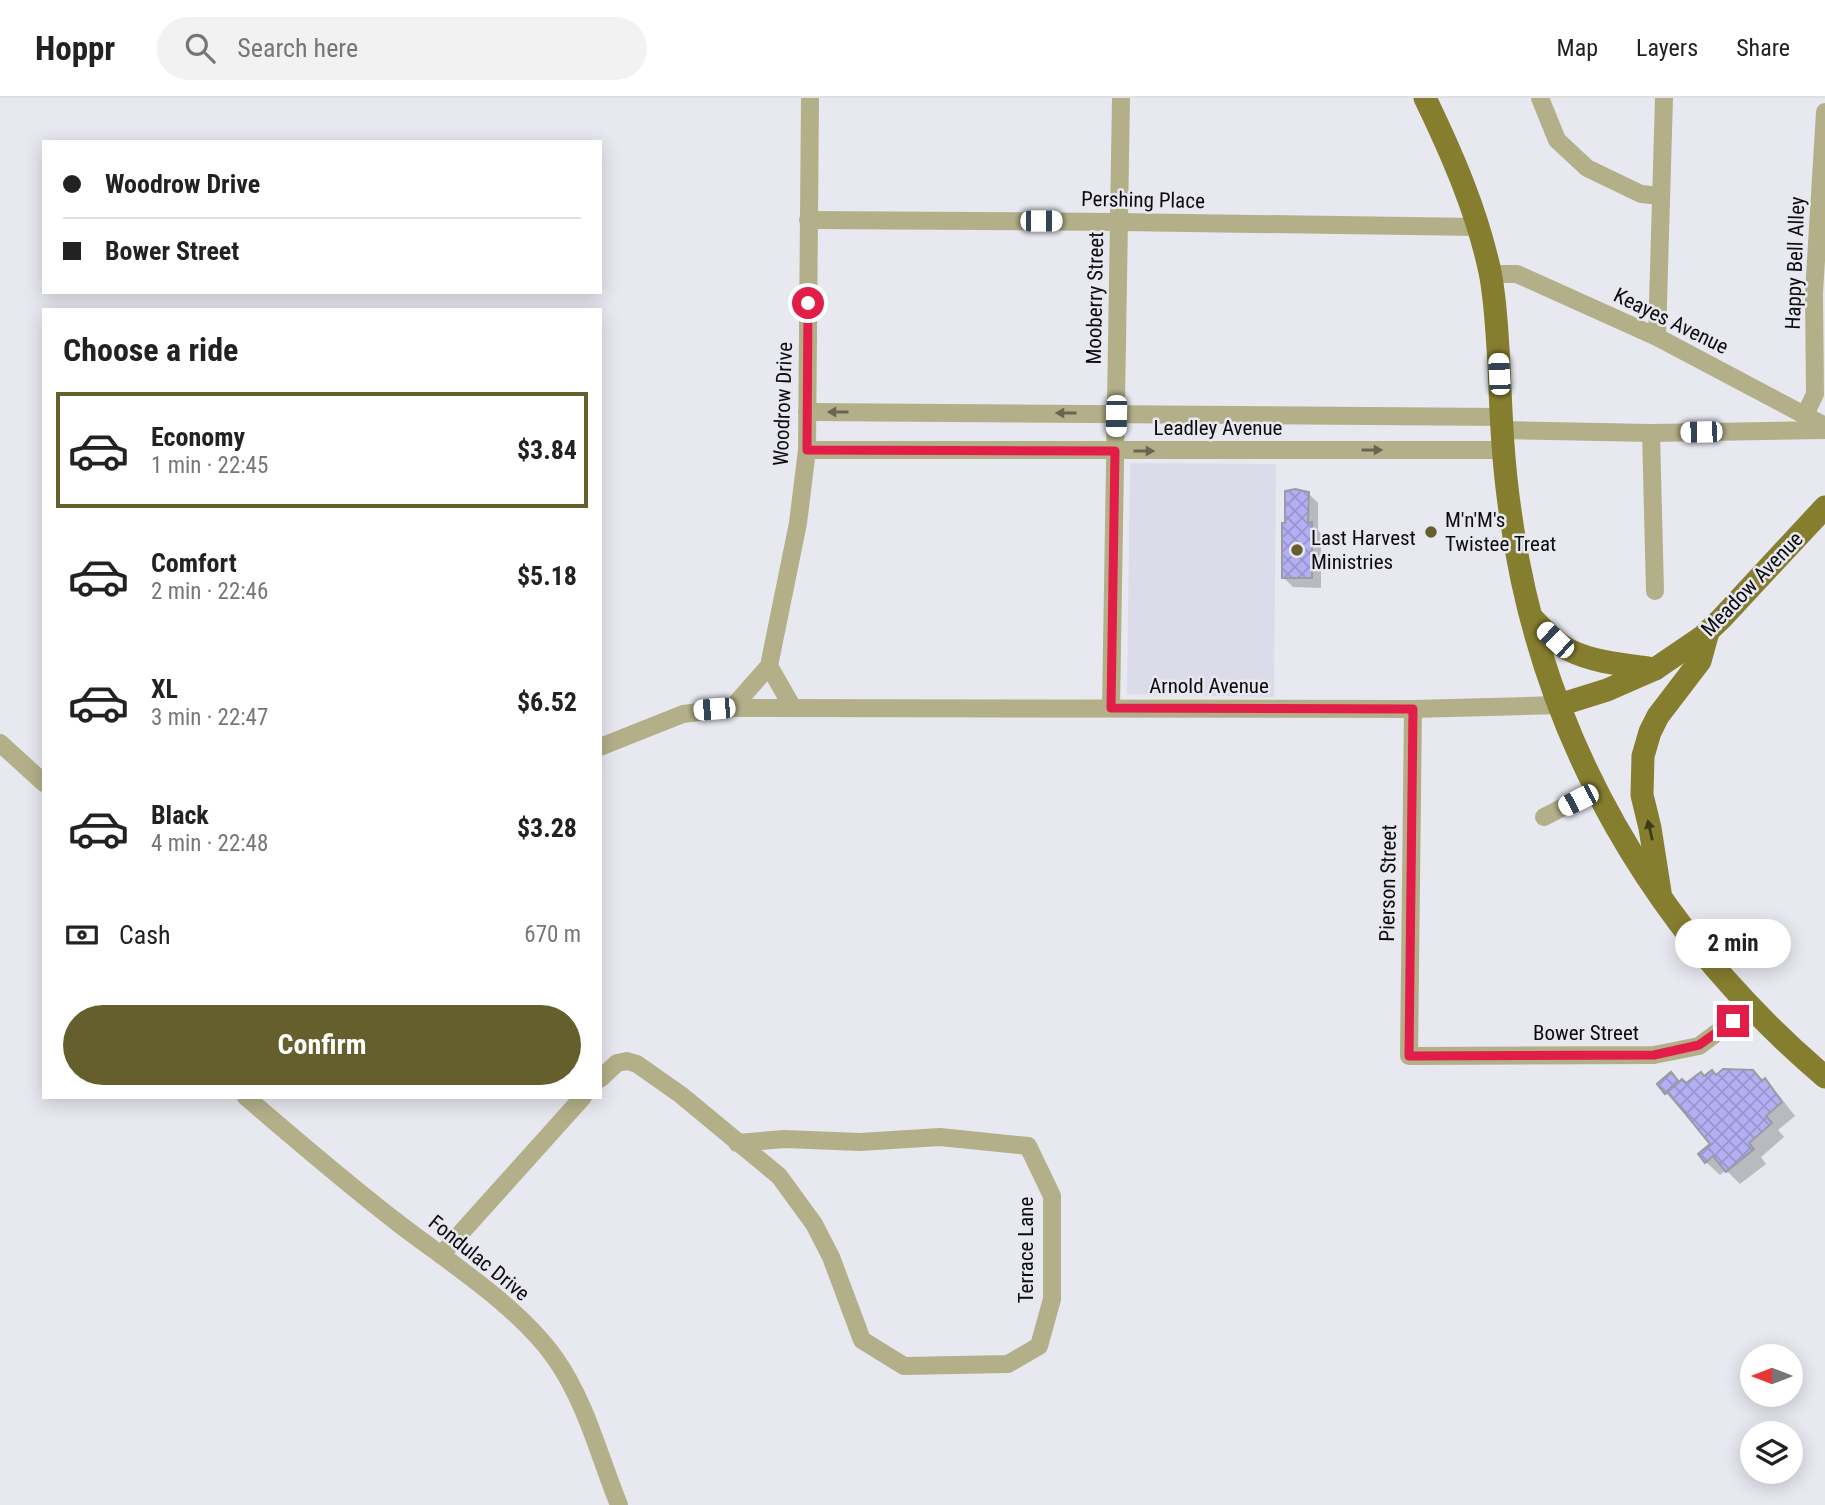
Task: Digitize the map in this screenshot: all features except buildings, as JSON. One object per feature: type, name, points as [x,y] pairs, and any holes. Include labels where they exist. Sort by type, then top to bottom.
[{"type":"main road","points":[[1425,98],[1448,146],[1478,227],[1490,274],[1497,332],[1502,432],[1515,547],[1530,616],[1570,737],[1595,791],[1661,898],[1710,964],[1785,1043],[1825,1077]]},
{"type":"main road","name":"Meadow Avenue","points":[[1559,705],[1607,690],[1655,670],[1708,632],[1825,508]]},
{"type":"main road","points":[[1530,616],[1570,651],[1596,659],[1655,670]]},
{"type":"main road","points":[[1661,898],[1642,795],[1643,757],[1658,716],[1700,661],[1708,632]]},
{"type":"street","name":"Woodrow Drive","points":[[732,708],[769,666],[798,523],[807,450],[810,98]]},
{"type":"street","name":"Mooberry Street","points":[[1111,708],[1121,98]]},
{"type":"street","points":[[1539,98],[1557,140],[1587,168],[1641,194],[1661,196]]},
{"type":"street","points":[[1657,337],[1664,98]]},
{"type":"street","name":"Happy Bell Alley","points":[[1805,415],[1815,394],[1814,293],[1825,112]]},
{"type":"street","name":"Pershing Place","points":[[808,220],[1478,227]]},
{"type":"street","name":"Keayes Avenue","points":[[1490,274],[1517,274],[1657,337],[1825,428]]},
{"type":"street","name":"Leadley Avenue","points":[[807,412],[1116,413],[1502,432],[1651,433],[1825,428]]},
{"type":"street","name":"Leadley Avenue","points":[[807,450],[1115,451],[1502,432]]},
{"type":"street","points":[[1651,433],[1655,591]]},
{"type":"street","points":[[769,666],[793,708]]},
{"type":"street","name":"Arnold Avenue","points":[[732,708],[1413,709],[1559,705]]},
{"type":"street","points":[[602,746],[683,714],[732,708]]},
{"type":"street","name":"Pierson Street","points":[[1409,1056],[1413,709]]},
{"type":"street","points":[[0,743],[42,781]]},
{"type":"street","points":[[1544,817],[1595,791]]},
{"type":"street","name":"Bower Street","points":[[1409,1056],[1654,1055],[1699,1045],[1750,1008]]},
{"type":"street","name":"Terrace Lane","points":[[602,1077],[617,1062],[637,1064],[681,1095],[737,1143],[779,1176],[814,1224],[831,1257],[862,1340],[904,1366],[1008,1364],[1039,1346],[1052,1299],[1052,1196],[1028,1146],[940,1137],[860,1142],[784,1139],[737,1143]]},
{"type":"street","name":"Fondulac Drive","points":[[250,1099],[317,1159],[524,1323],[555,1359],[586,1416],[619,1505]]},
{"type":"street","points":[[441,1255],[581,1099]]},
{"type":"shaded area","points":[[1130,463],[1276,464],[1274,697],[1127,694]]},
{"type":"place","name":"M'n'M's Twistee Treat","points":[[1431,532]]},
{"type":"place","name":"Last Harvest Ministries","points":[[1297,550]]},
{"type":"route","points":[[808,303],[807,450],[1115,451],[1111,708],[1413,709],[1409,1056],[1654,1055],[1699,1045],[1733,1021]]}]
